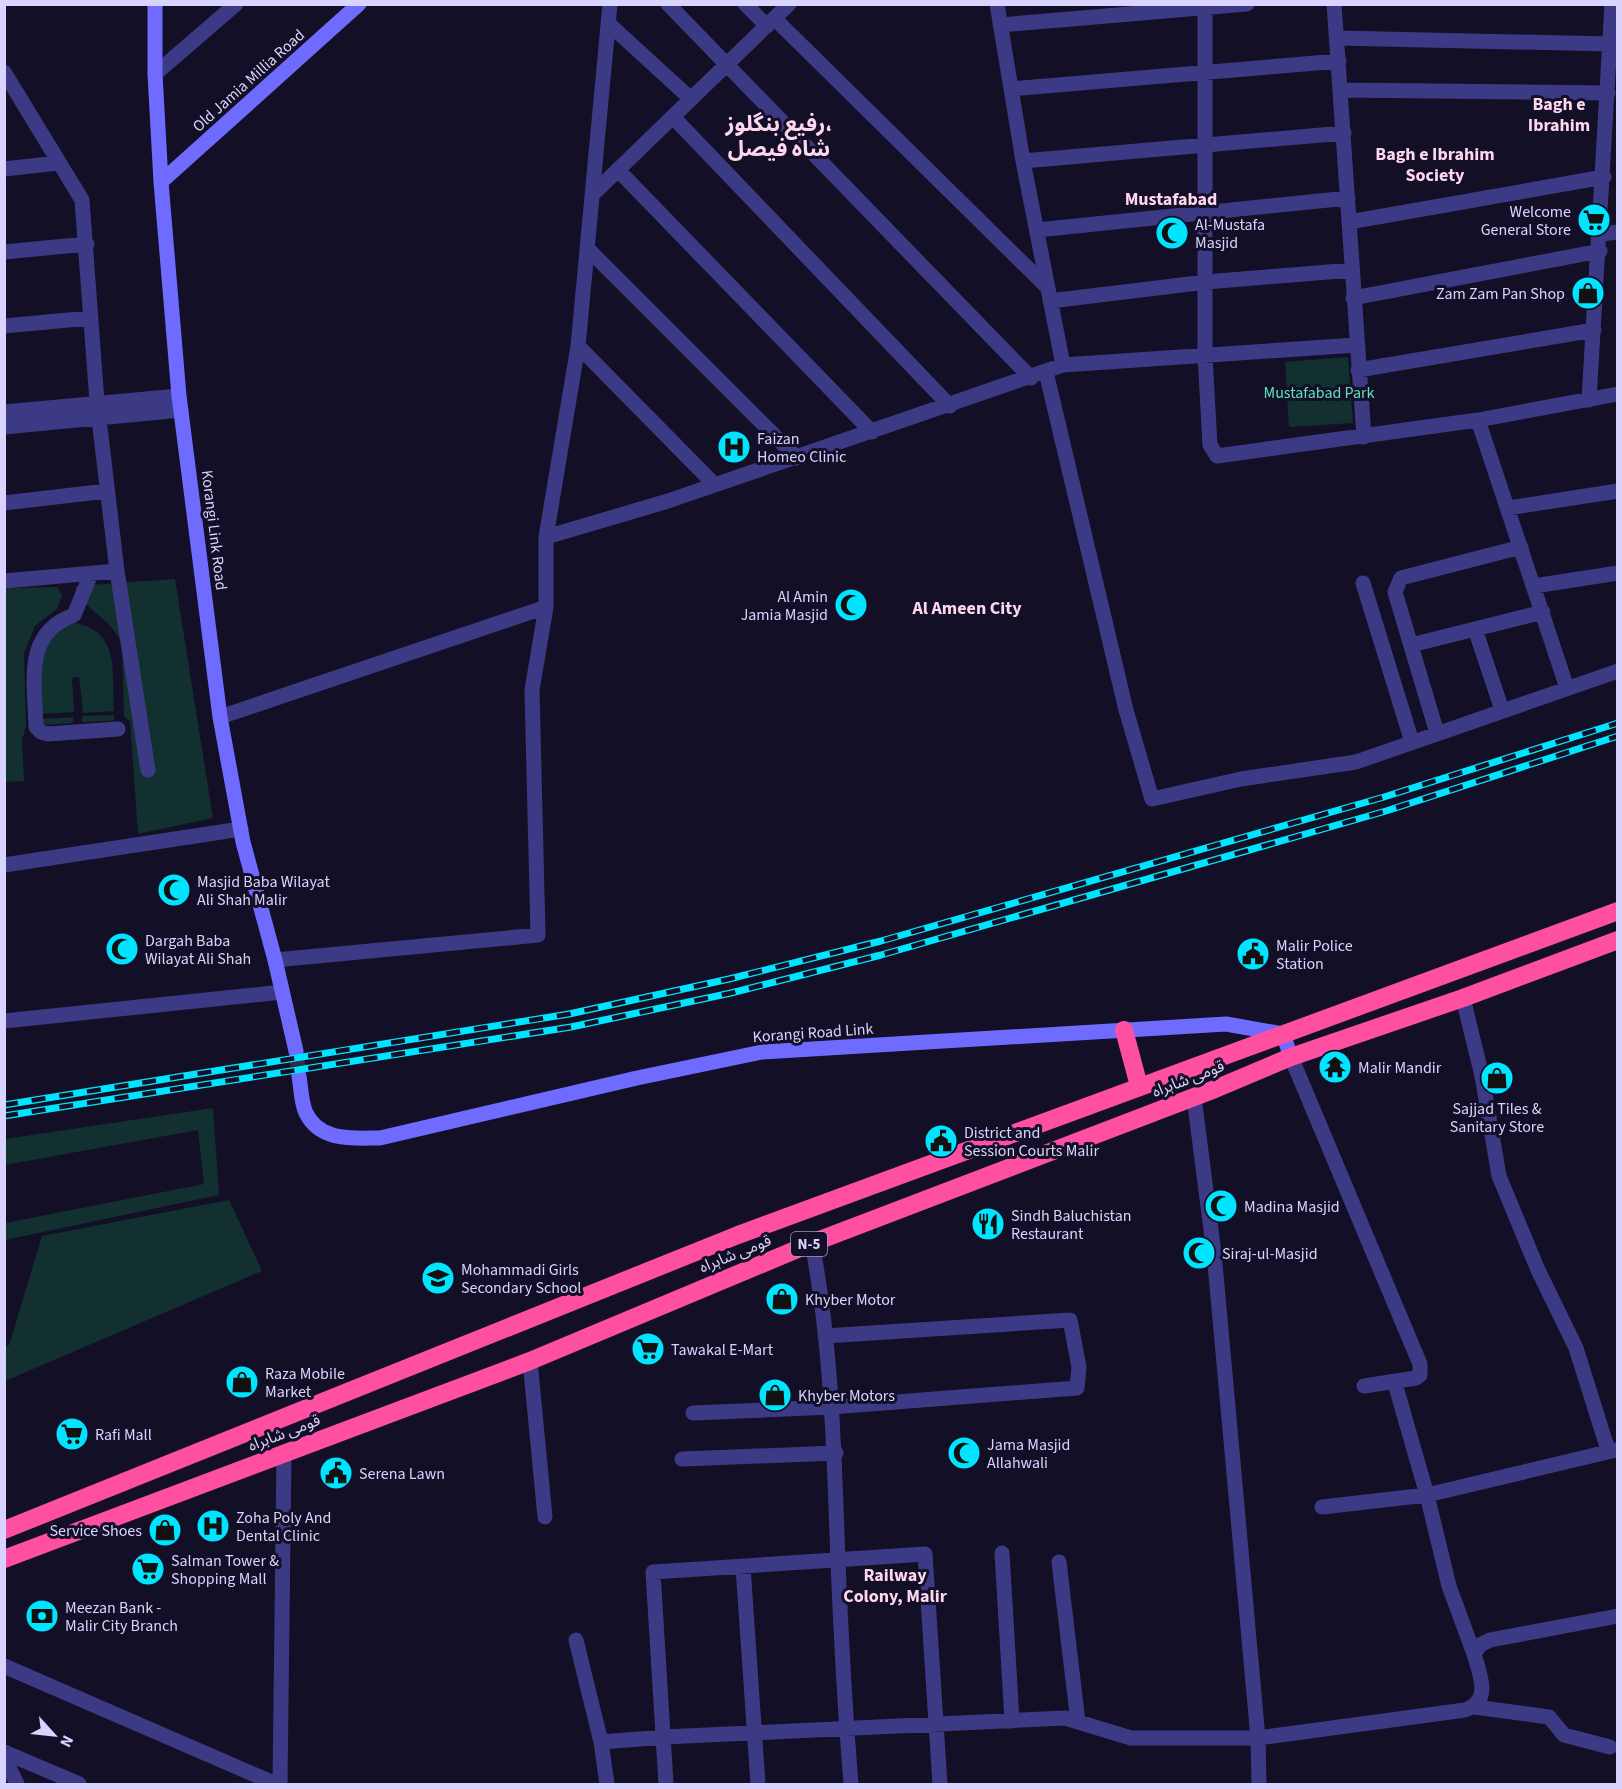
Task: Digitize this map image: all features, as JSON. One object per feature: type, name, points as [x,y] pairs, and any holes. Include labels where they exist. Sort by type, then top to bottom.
[{"type":"highway","name":"قومی شاہراہ","points":[[4,1530],[738,1235],[1617,911]]},
{"type":"highway","name":"قومی شاہراہ","points":[[4,1559],[530,1361],[812,1243],[1194,1097],[1291,1057],[1463,998],[1617,940]]},
{"type":"highway","points":[[1124,1030],[1139,1086]]},
{"type":"main road","name":"Korangi Link Road","points":[[154,4],[161,182],[180,403],[220,717],[241,829],[296,1051]]},
{"type":"main road","name":"Old Jamia Millia Road","points":[[161,182],[359,4]]},
{"type":"main road","name":"Korangi Road Link","points":[[299,1076],[305,1112],[320,1131],[343,1138],[380,1138],[637,1078],[762,1052],[1226,1024],[1283,1034]]},
{"type":"main road","points":[[1283,1034],[1291,1057]]},
{"type":"street","points":[[155,74],[236,4]]},
{"type":"street","points":[[275,960],[538,935],[532,690],[546,607],[546,537],[578,346],[610,4]]},
{"type":"street","points":[[668,4],[1031,378]]},
{"type":"street","points":[[745,4],[771,22],[1049,294],[1352,270]]},
{"type":"street","points":[[592,195],[789,4]]},
{"type":"street","points":[[997,4],[1023,161],[1064,365]]},
{"type":"street","points":[[1000,25],[1247,4]]},
{"type":"street","points":[[1334,4],[1364,437]]},
{"type":"street","points":[[1205,6],[1207,212],[1205,356],[1210,445],[1217,456],[1478,420],[1617,394]]},
{"type":"street","points":[[1589,400],[1614,7]]},
{"type":"street","points":[[609,24],[691,99]]},
{"type":"street","points":[[1337,38],[1611,44]]},
{"type":"street","points":[[1011,89],[1339,61]]},
{"type":"street","points":[[4,72],[10,92],[82,200],[87,244],[97,409],[117,572],[148,770]]},
{"type":"street","points":[[1341,90],[1608,93]]},
{"type":"street","points":[[673,117],[950,406]]},
{"type":"street","points":[[1023,161],[1344,133]]},
{"type":"street","points":[[4,169],[58,163]]},
{"type":"street","points":[[618,170],[873,432]]},
{"type":"street","points":[[1349,222],[1604,177]]},
{"type":"street","points":[[1037,230],[1348,198]]},
{"type":"street","points":[[1601,234],[1617,232]]},
{"type":"street","points":[[4,252],[87,244]]},
{"type":"street","points":[[587,248],[797,458]]},
{"type":"street","points":[[1353,298],[1600,251]]},
{"type":"street","points":[[4,326],[90,318]]},
{"type":"street","points":[[1358,370],[1594,330]]},
{"type":"street","points":[[546,537],[797,458],[1064,365],[1356,345]]},
{"type":"street","points":[[578,346],[715,485]]},
{"type":"street","points":[[1046,372],[1126,710],[1152,799],[1241,779],[1356,762],[1617,671]]},
{"type":"street","points":[[4,412],[180,403]]},
{"type":"street","points":[[4,427],[97,409]]},
{"type":"street","points":[[1478,420],[1568,688]]},
{"type":"street","points":[[4,503],[107,490]]},
{"type":"street","points":[[1508,508],[1617,491]]},
{"type":"street","points":[[1437,733],[1395,592],[1401,578],[1521,547]]},
{"type":"street","points":[[4,581],[117,572]]},
{"type":"street","points":[[1534,586],[1617,573]]},
{"type":"street","points":[[91,574],[74,615],[57,621],[39,641],[34,665],[36,727],[40,732],[48,734],[118,729]]},
{"type":"street","points":[[1363,583],[1412,742]]},
{"type":"street","points":[[220,717],[546,607]]},
{"type":"street","points":[[1411,645],[1543,612]]},
{"type":"street","points":[[1475,629],[1502,710]]},
{"type":"street","points":[[4,866],[241,829]]},
{"type":"street","points":[[4,1021],[282,992]]},
{"type":"street","points":[[1322,1507],[1427,1495],[1613,1450],[1576,1348],[1538,1270],[1499,1176],[1482,1076],[1463,998]]},
{"type":"street","points":[[1291,1057],[1420,1364],[1420,1375],[1416,1378],[1364,1386]]},
{"type":"street","points":[[1194,1097],[1214,1253],[1258,1738],[1259,1785]]},
{"type":"street","points":[[812,1243],[823,1299],[836,1453],[838,1560],[851,1785]]},
{"type":"street","points":[[693,1413],[832,1407],[1077,1388],[1079,1367],[1070,1320],[825,1336]]},
{"type":"street","points":[[530,1361],[545,1517]]},
{"type":"street","points":[[1396,1387],[1427,1495],[1449,1586],[1474,1654],[1482,1689],[1482,1696],[1475,1707]]},
{"type":"street","points":[[4,1666],[278,1785],[284,1453]]},
{"type":"street","points":[[682,1460],[836,1453]]},
{"type":"street","points":[[1002,1553],[1012,1721]]},
{"type":"street","points":[[666,1785],[665,1737],[653,1572],[925,1554],[934,1724],[940,1785]]},
{"type":"street","points":[[1059,1562],[1078,1722]]},
{"type":"street","points":[[743,1566],[758,1785]]},
{"type":"street","points":[[1474,1654],[1480,1645],[1490,1640],[1617,1616]]},
{"type":"street","points":[[576,1640],[601,1743],[607,1785]]},
{"type":"street","points":[[601,1743],[665,1737],[1065,1718],[1131,1738],[1258,1738],[1475,1707],[1549,1716],[1564,1736],[1610,1746]]},
{"type":"street","points":[[4,1752],[79,1785]]},
{"type":"street","points":[[4,1757],[17,1785]]},
{"type":"green space","name":"Mustafabad Park","points":[[1348,357],[1353,423],[1289,427],[1285,362]]},
{"type":"green space","points":[[175,579],[213,818],[138,834],[130,721],[124,717],[122,647],[119,638],[109,624],[75,595],[76,586]]},
{"type":"green space","points":[[57,587],[62,595],[57,609],[35,626],[24,653],[26,726],[22,740],[24,781],[5,782],[5,588]]},
{"type":"green space","points":[[75,623],[90,628],[100,635],[107,645],[113,669],[114,711],[83,713],[79,677],[72,678],[74,712],[41,714],[40,652],[63,625]]},
{"type":"green space","points":[[114,715],[114,721],[82,722],[82,716]]},
{"type":"green space","points":[[73,717],[73,723],[42,725],[42,719]]},
{"type":"green space","points":[[213,1108],[219,1195],[5,1240],[5,1223],[204,1184],[198,1130],[5,1165],[5,1139]]},
{"type":"green space","points":[[229,1200],[262,1271],[5,1381],[5,1347],[9,1345],[42,1236]]},
{"type":"tunnel","points":[[296,1051],[299,1076]]},
{"type":"railway","points":[[4,1105],[569,1014],[729,979],[881,941],[1384,797],[1618,723]]},
{"type":"railway","points":[[4,1116],[571,1027],[731,993],[881,955],[1386,811],[1618,736]]},
{"type":"place","name":"Welcome General Store","points":[[1594,220]]},
{"type":"place","name":"Al-Mustafa Masjid","points":[[1172,233]]},
{"type":"place","name":"Zam Zam Pan Shop","points":[[1588,293]]},
{"type":"place","name":"Faizan Homeo Clinic","points":[[734,447]]},
{"type":"place","name":"Al Amin Jamia Masjid","points":[[851,605]]},
{"type":"place","name":"Masjid Baba Wilayat Ali Shah Malir","points":[[174,890]]},
{"type":"place","name":"Dargah Baba Wilayat Ali Shah","points":[[122,949]]},
{"type":"place","name":"Malir Police Station","points":[[1253,954]]},
{"type":"place","name":"Malir Mandir","points":[[1335,1067]]},
{"type":"place","name":"Sajjad Tiles & Sanitary Store","points":[[1497,1078]]},
{"type":"place","name":"District and Session Courts Malir","points":[[941,1141]]},
{"type":"place","name":"Madina Masjid","points":[[1221,1206]]},
{"type":"place","name":"Sindh Baluchistan Restaurant","points":[[988,1224]]},
{"type":"place","name":"Siraj-ul-Masjid","points":[[1199,1253]]},
{"type":"place","name":"Mohammadi Girls Secondary School","points":[[438,1278]]},
{"type":"place","name":"Khyber Motor","points":[[782,1299]]},
{"type":"place","name":"Tawakal E-Mart","points":[[648,1349]]},
{"type":"place","name":"Raza Mobile Market","points":[[242,1382]]},
{"type":"place","name":"Khyber Motors","points":[[775,1395]]},
{"type":"place","name":"Rafi Mall","points":[[72,1434]]},
{"type":"place","name":"Jama Masjid Allahwali","points":[[964,1453]]},
{"type":"place","name":"Serena Lawn","points":[[336,1473]]},
{"type":"place","name":"Zoha Poly And Dental Clinic","points":[[213,1526]]},
{"type":"place","name":"Service Shoes","points":[[165,1530]]},
{"type":"place","name":"Salman Tower & Shopping Mall","points":[[148,1569]]},
{"type":"place","name":"Meezan Bank - Malir City Branch","points":[[42,1616]]},
{"type":"district","name":"Bagh e Ibrahim","points":[[1559,114]]},
{"type":"district","name":"رفیع بنگلوز، شاہ فیصل","points":[[779,136]]},
{"type":"district","name":"Bagh e Ibrahim Society","points":[[1435,164]]},
{"type":"district","name":"Mustafabad","points":[[1171,199]]},
{"type":"district","name":"Al Ameen City","points":[[967,608]]},
{"type":"district","name":"Railway Colony, Malir","points":[[895,1585]]}]
